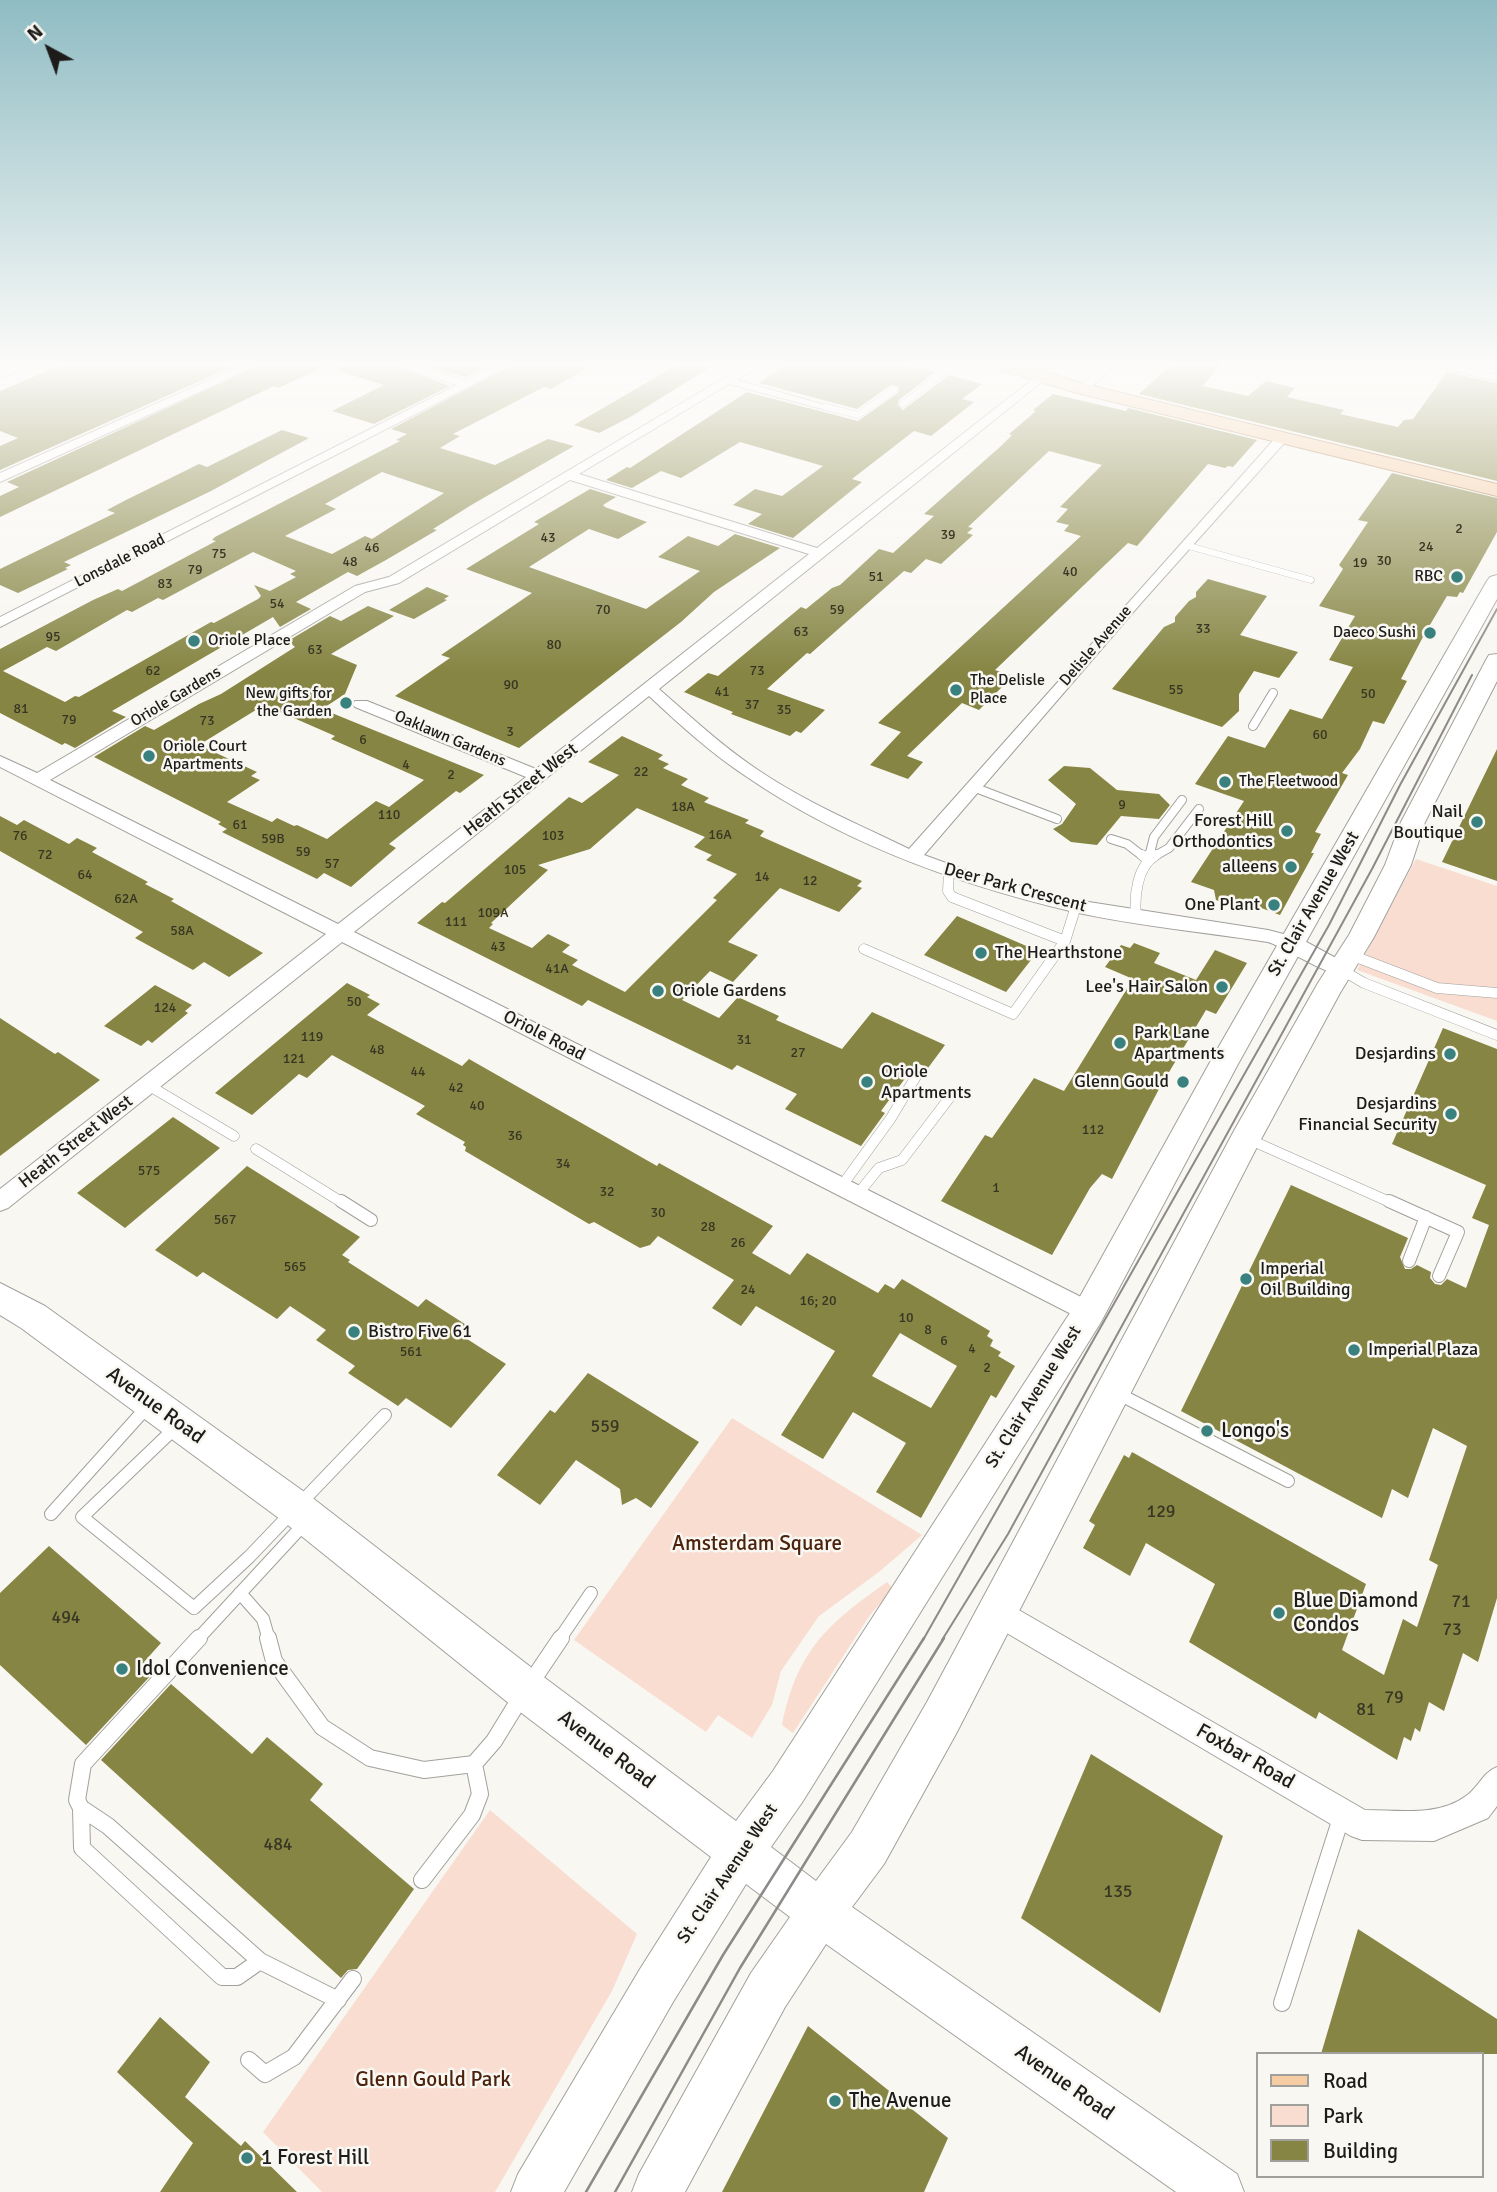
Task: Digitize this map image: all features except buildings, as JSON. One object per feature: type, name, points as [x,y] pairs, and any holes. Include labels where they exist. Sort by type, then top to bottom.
[{"type":"main road","points":[[1410,468],[1497,489]]},
{"type":"main road","name":"St. Clair Avenue West","points":[[536,2192],[690,1928],[739,1852],[788,1786],[1089,1312],[1292,943],[1497,581]]},
{"type":"main road","points":[[657,2192],[768,1990],[868,1847],[942,1717],[1246,1138],[1398,865],[1413,822],[1497,660]]},
{"type":"main road","name":"Avenue Road","points":[[0,1298],[33,1317],[303,1514],[526,1690],[820,1912],[1219,2192]]},
{"type":"street","points":[[0,478],[22,468]]},
{"type":"street","name":"Lonsdale Road","points":[[0,623],[302,468]]},
{"type":"street","name":"Oriole Gardens","points":[[37,780],[360,589],[394,580],[579,468]]},
{"type":"street","name":"Heath Street West","points":[[0,1202],[926,468]]},
{"type":"street","name":"Delisle Avenue","points":[[912,857],[1255,468]]},
{"type":"street","points":[[568,475],[819,553]]},
{"type":"street","name":"Deer Park Crescent","points":[[649,688],[704,738],[753,774],[811,808],[912,857],[974,880],[1076,906],[1136,918],[1259,934],[1346,962]]},
{"type":"street","name":"Oaklawn Gardens","points":[[361,704],[539,776]]},
{"type":"street","name":"Oriole Road","points":[[0,761],[1089,1312]]},
{"type":"street","name":"Foxbar Road","points":[[998,1612],[1362,1825],[1434,1825],[1477,1807],[1497,1782]]},
{"type":"lane","points":[[1185,545],[1311,580]]},
{"type":"lane","points":[[1253,726],[1273,693]]},
{"type":"lane","points":[[973,787],[1057,819]]},
{"type":"lane","points":[[1136,918],[1141,870],[1148,860],[1153,837],[1182,800]]},
{"type":"lane","points":[[1148,860],[1169,848],[1199,809]]},
{"type":"lane","points":[[1111,839],[1126,844],[1148,860]]},
{"type":"lane","points":[[948,871],[948,891],[952,897],[1065,942]]},
{"type":"lane","points":[[864,949],[1013,1014],[1065,942],[1076,906]]},
{"type":"lane","points":[[1346,962],[1437,988],[1497,993]]},
{"type":"lane","points":[[1346,962],[1364,983],[1497,1035]]},
{"type":"lane","points":[[849,1191],[918,1073]]},
{"type":"lane","points":[[148,1085],[234,1136]]},
{"type":"lane","points":[[849,1191],[879,1168],[902,1160],[950,1097]]},
{"type":"lane","points":[[1246,1138],[1458,1232],[1439,1276]]},
{"type":"lane","points":[[256,1149],[371,1220]]},
{"type":"lane","points":[[1409,1261],[1426,1217]]},
{"type":"lane","points":[[1113,1391],[1288,1482]]},
{"type":"lane","points":[[51,1514],[151,1403]]},
{"type":"lane","points":[[260,1961],[237,1977],[222,1978],[82,1848],[81,1808],[78,1800],[83,1764],[240,1594],[385,1415]]},
{"type":"lane","points":[[180,1423],[82,1517],[194,1608],[303,1514]]},
{"type":"lane","points":[[240,1594],[263,1619],[274,1661],[322,1727],[370,1758],[424,1770],[474,1764],[494,1741],[591,1593]]},
{"type":"lane","points":[[422,1880],[472,1815],[480,1794],[474,1764]]},
{"type":"lane","points":[[81,1808],[108,1826],[260,1961],[338,2000]]},
{"type":"lane","points":[[1282,2003],[1342,1813]]},
{"type":"lane","points":[[249,2060],[265,2074],[294,2057],[353,1979]]},
{"type":"green space","points":[[1416,859],[1497,886],[1497,1021],[1357,970]]},
{"type":"green space","name":"Amsterdam Square","points":[[732,1418],[922,1535],[879,1572],[819,1616],[781,1671],[772,1705],[752,1738],[718,1715],[706,1732],[574,1640]]},
{"type":"green space","points":[[887,1582],[893,1589],[870,1615],[793,1733],[782,1725],[788,1699],[806,1658],[831,1626]]},
{"type":"green space","name":"Glenn Gould Park","points":[[490,1810],[637,1934],[612,1991],[495,2192],[322,2192],[263,2132]]},
{"type":"tram line","points":[[923,1640],[1329,925],[1400,785],[1497,609]]},
{"type":"tram line","points":[[942,1640],[1008,1534],[1372,869],[1472,675]]},
{"type":"tram line","points":[[586,2192],[723,1955],[924,1638]]},
{"type":"tram line","points":[[615,2192],[740,1968],[944,1638]]},
{"type":"place","name":"RBC","points":[[1457,577]]},
{"type":"place","name":"Daeco Sushi","points":[[1430,633]]},
{"type":"place","name":"Oriole Place","points":[[194,641]]},
{"type":"place","name":"The Delisle Place","points":[[956,690]]},
{"type":"place","name":"New gifts for the Garden","points":[[346,703]]},
{"type":"place","name":"Oriole Court Apartments","points":[[149,756]]},
{"type":"place","name":"The Fleetwood","points":[[1225,782]]},
{"type":"place","name":"Nail Boutique","points":[[1477,822]]},
{"type":"place","name":"Forest Hill Orthodontics","points":[[1287,831]]},
{"type":"place","name":"alleens","points":[[1291,867]]},
{"type":"place","name":"One Plant","points":[[1274,905]]},
{"type":"place","name":"The Hearthstone","points":[[981,953]]},
{"type":"place","name":"Lee's Hair Salon","points":[[1222,987]]},
{"type":"place","name":"Oriole Gardens","points":[[658,991]]},
{"type":"place","name":"Park Lane Apartments","points":[[1120,1043]]},
{"type":"place","name":"Desjardins","points":[[1450,1054]]},
{"type":"place","name":"Oriole Apartments","points":[[867,1082]]},
{"type":"place","name":"Glenn Gould","points":[[1183,1082]]},
{"type":"place","name":"Desjardins Financial Security","points":[[1451,1114]]},
{"type":"place","name":"Imperial Oil Building","points":[[1246,1279]]},
{"type":"place","name":"Bistro Five 61","points":[[354,1332]]},
{"type":"place","name":"Imperial Plaza","points":[[1354,1350]]},
{"type":"place","name":"Longo's","points":[[1207,1431]]},
{"type":"place","name":"Blue Diamond Condos","points":[[1279,1613]]},
{"type":"place","name":"Idol Convenience","points":[[122,1669]]},
{"type":"place","name":"The Avenue","points":[[835,2101]]},
{"type":"place","name":"1 Forest Hill","points":[[247,2158]]}]
